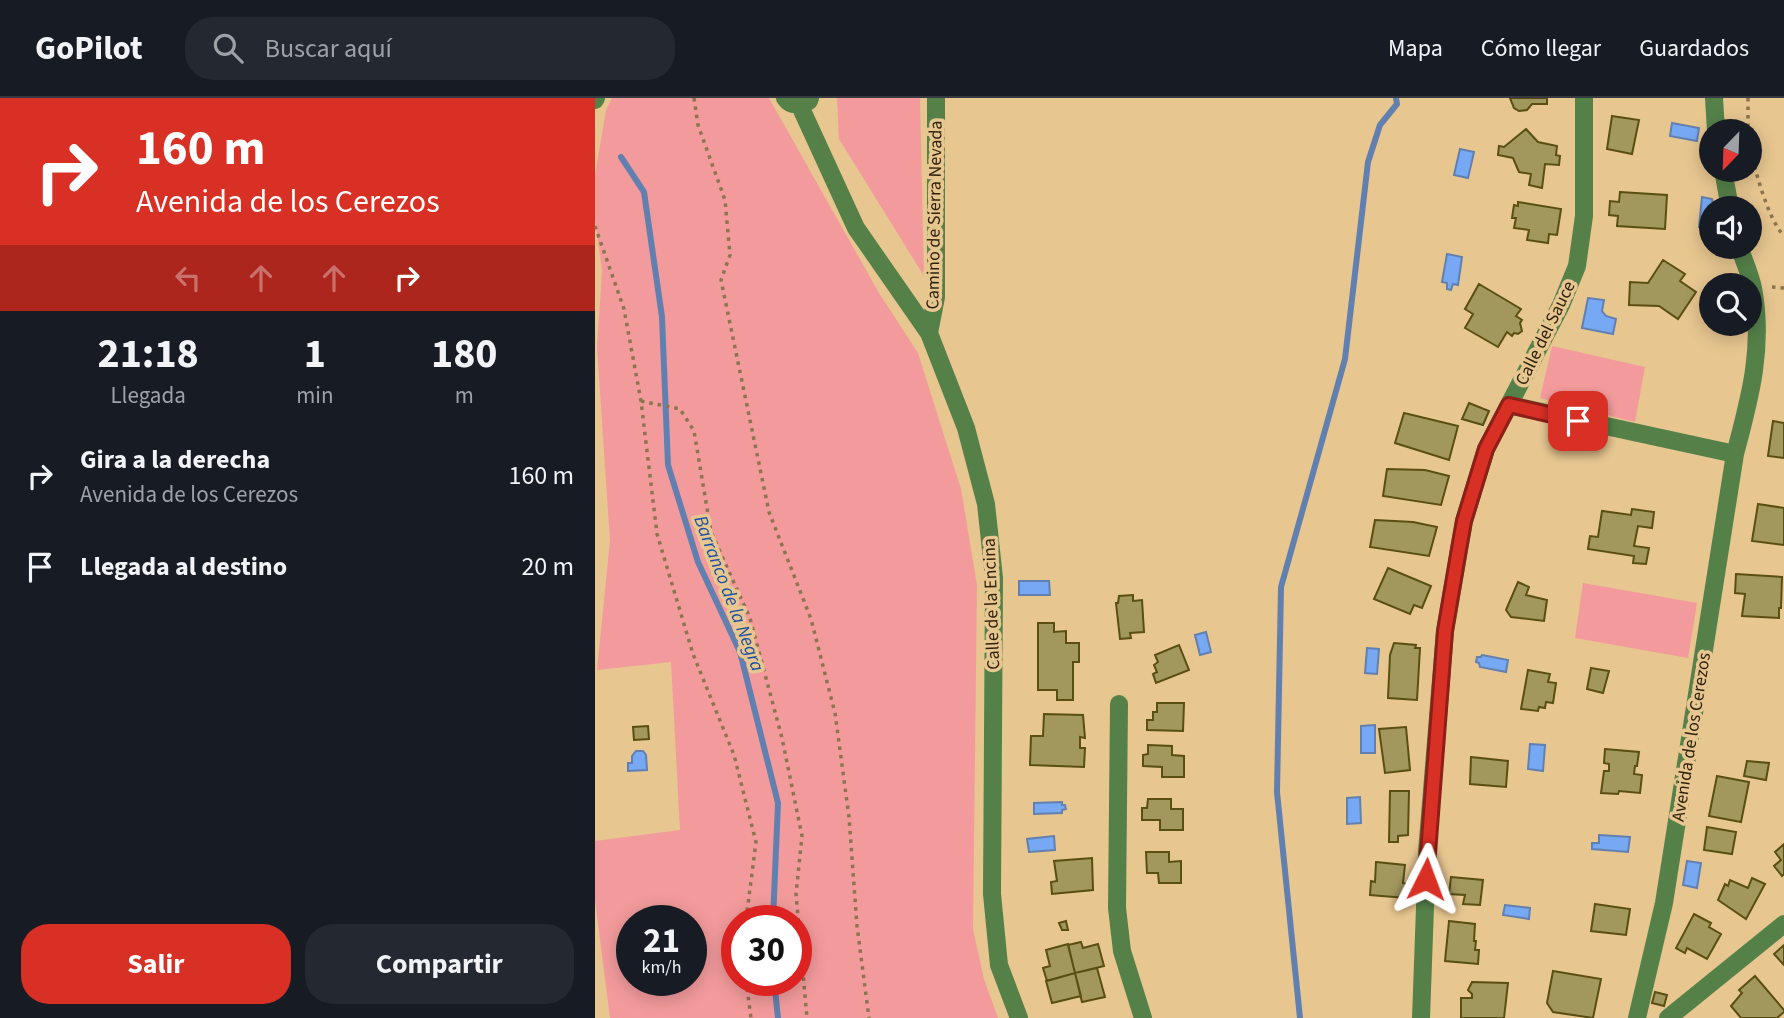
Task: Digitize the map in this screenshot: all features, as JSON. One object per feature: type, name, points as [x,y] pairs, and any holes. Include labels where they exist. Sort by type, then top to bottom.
[{"type":"street","name":"Camino de Sierra Nevada","points":[[929,332],[936,297],[936,98]]},
{"type":"street","name":"Calle del Sauce","points":[[1421,1018],[1427,852],[1445,631],[1464,521],[1486,449],[1561,305],[1577,266],[1584,216],[1584,98]]},
{"type":"street","points":[[1714,98],[1715,119]]},
{"type":"street","name":"Calle de la Encina","points":[[798,101],[856,228],[929,332],[966,428],[986,505],[994,578],[992,894],[999,965],[1019,1018]]},
{"type":"street","name":"Avenida de los Cerezos","points":[[1637,1018],[1664,903],[1735,454],[1753,387],[1758,330],[1753,286],[1743,259]]},
{"type":"street","points":[[1509,405],[1735,454]]},
{"type":"street","points":[[1119,704],[1117,908],[1122,951],[1143,1018]]},
{"type":"street","points":[[1668,1018],[1784,923]]},
{"type":"path","points":[[694,98],[698,125],[726,200],[730,255],[721,280],[769,512],[811,619],[835,713],[849,817],[857,926],[869,1018]]},
{"type":"path","points":[[1748,98],[1748,119]]},
{"type":"path","points":[[1759,182],[1777,229],[1784,236]]},
{"type":"path","points":[[595,226],[625,309],[641,401],[657,534],[693,654],[734,755],[756,842],[749,905]]},
{"type":"path","points":[[641,401],[680,410],[694,430],[712,532],[750,618],[782,738],[802,836],[796,894],[807,1018]]},
{"type":"path","points":[[748,996],[751,1018]]},
{"type":"shaded area","points":[[612,98],[769,98],[879,293],[918,353],[961,489],[977,585],[973,929],[984,979],[998,1018],[610,1018],[595,900],[595,841],[680,830],[671,662],[597,670],[610,541],[597,347],[602,271],[595,219],[595,175],[606,110]]},
{"type":"shaded area","points":[[837,98],[920,98],[924,276],[839,139]]},
{"type":"shaded area","points":[[1552,346],[1645,367],[1635,422],[1540,398]]},
{"type":"shaded area","points":[[1583,583],[1697,603],[1688,658],[1575,638]]},
{"type":"water","points":[[1672,123],[1699,128],[1697,141],[1670,136]]},
{"type":"water","points":[[1460,149],[1474,152],[1468,178],[1454,175]]},
{"type":"water","points":[[1447,254],[1462,257],[1458,285],[1453,284],[1451,290],[1447,289],[1447,283],[1442,282]]},
{"type":"water","points":[[1588,298],[1604,300],[1602,311],[1606,316],[1616,319],[1613,334],[1582,328]]},
{"type":"water","points":[[1019,581],[1049,581],[1050,595],[1019,595]]},
{"type":"water","points":[[1206,632],[1211,652],[1200,655],[1195,635]]},
{"type":"water","points":[[1367,648],[1379,649],[1377,674],[1365,673]]},
{"type":"water","points":[[1482,655],[1508,660],[1506,672],[1480,667],[1476,662],[1477,657]]},
{"type":"water","points":[[1375,725],[1375,753],[1361,753],[1361,726]]},
{"type":"water","points":[[1530,744],[1545,745],[1543,771],[1528,769]]},
{"type":"water","points":[[636,751],[643,751],[646,755],[647,770],[628,771],[628,763],[632,763],[632,756]]},
{"type":"water","points":[[1360,797],[1361,823],[1347,824],[1347,798]]},
{"type":"water","points":[[1062,802],[1066,809],[1062,810],[1062,813],[1034,814],[1034,803]]},
{"type":"water","points":[[1599,835],[1630,837],[1628,852],[1592,849],[1592,843],[1599,843]]},
{"type":"water","points":[[1054,836],[1055,850],[1029,852],[1027,839]]},
{"type":"water","points":[[1687,861],[1701,863],[1697,888],[1683,885]]},
{"type":"water","points":[[1505,905],[1530,908],[1529,919],[1503,915]]},
{"type":"building","points":[[1510,98],[1547,98],[1547,104],[1532,104],[1527,110],[1519,111],[1514,108]]},
{"type":"building","points":[[1612,116],[1639,120],[1632,154],[1607,149]]},
{"type":"building","points":[[1526,129],[1538,142],[1557,146],[1556,155],[1560,156],[1559,165],[1545,164],[1542,188],[1529,185],[1531,174],[1519,172],[1513,158],[1498,155],[1499,146],[1504,147]]},
{"type":"building","points":[[1620,192],[1667,195],[1665,229],[1617,226],[1618,216],[1609,215],[1610,201],[1619,202]]},
{"type":"building","points":[[1518,202],[1561,209],[1557,235],[1549,234],[1548,243],[1527,240],[1529,230],[1514,228],[1514,205],[1518,206]]},
{"type":"building","points":[[1663,260],[1685,274],[1680,281],[1696,292],[1678,319],[1659,306],[1629,305],[1630,282],[1648,283]]},
{"type":"building","points":[[1479,284],[1521,309],[1516,316],[1522,320],[1522,331],[1512,336],[1507,332],[1498,347],[1465,328],[1473,314],[1465,309]]},
{"type":"building","points":[[1469,403],[1489,411],[1483,425],[1462,419]]},
{"type":"building","points":[[1404,413],[1458,426],[1449,460],[1395,443]]},
{"type":"building","points":[[1773,421],[1784,423],[1784,458],[1768,456]]},
{"type":"building","points":[[1387,469],[1425,470],[1449,476],[1441,505],[1383,496]]},
{"type":"building","points":[[1758,504],[1784,508],[1784,545],[1752,541]]},
{"type":"building","points":[[1632,509],[1654,512],[1652,528],[1638,526],[1634,546],[1649,548],[1646,564],[1633,563],[1634,556],[1588,549],[1590,536],[1598,537],[1602,511],[1631,515]]},
{"type":"building","points":[[1375,520],[1413,522],[1437,527],[1429,556],[1370,547]]},
{"type":"building","points":[[1388,568],[1431,586],[1422,608],[1414,605],[1410,614],[1374,599]]},
{"type":"building","points":[[1736,574],[1782,577],[1779,618],[1742,616],[1745,594],[1735,593]]},
{"type":"building","points":[[1518,582],[1529,587],[1526,595],[1547,600],[1544,621],[1511,617],[1506,610]]},
{"type":"building","points":[[1133,595],[1133,601],[1142,600],[1144,632],[1130,633],[1131,638],[1120,639],[1116,603],[1119,596]]},
{"type":"building","points":[[1038,623],[1054,623],[1054,632],[1066,631],[1066,643],[1079,643],[1079,662],[1073,662],[1073,700],[1057,700],[1057,690],[1038,690]]},
{"type":"building","points":[[1394,643],[1416,645],[1415,648],[1420,648],[1417,700],[1388,698],[1390,655]]},
{"type":"building","points":[[1179,645],[1189,670],[1156,683],[1153,674],[1157,672],[1154,665],[1158,662],[1155,655]]},
{"type":"building","points":[[1591,668],[1609,671],[1603,693],[1587,689]]},
{"type":"building","points":[[1528,670],[1550,674],[1548,682],[1556,683],[1553,703],[1546,702],[1545,708],[1539,707],[1538,711],[1521,709]]},
{"type":"building","points":[[1157,703],[1184,703],[1183,731],[1147,730],[1147,720],[1153,720]]},
{"type":"building","points":[[1044,714],[1083,715],[1085,738],[1080,737],[1080,748],[1085,748],[1084,767],[1030,765],[1031,736],[1043,736]]},
{"type":"building","points":[[648,726],[649,739],[634,740],[633,727]]},
{"type":"building","points":[[1406,727],[1410,770],[1385,773],[1379,729]]},
{"type":"building","points":[[1148,745],[1172,746],[1172,755],[1184,756],[1184,777],[1162,777],[1162,767],[1143,766],[1143,755],[1148,754]]},
{"type":"building","points":[[1605,749],[1639,752],[1634,774],[1642,775],[1640,793],[1601,793],[1604,771],[1609,771],[1609,764],[1604,763]]},
{"type":"building","points":[[1471,757],[1508,761],[1506,787],[1470,784]]},
{"type":"building","points":[[1747,761],[1769,763],[1766,780],[1744,776]]},
{"type":"building","points":[[1717,776],[1749,782],[1741,822],[1709,816]]},
{"type":"building","points":[[1390,791],[1409,791],[1408,835],[1398,836],[1398,842],[1389,842]]},
{"type":"building","points":[[1148,799],[1171,799],[1171,809],[1183,809],[1183,830],[1160,830],[1160,820],[1142,820],[1142,808],[1147,808]]},
{"type":"building","points":[[1707,827],[1736,832],[1732,854],[1704,850]]},
{"type":"building","points":[[1784,844],[1782,876],[1774,866],[1781,860],[1775,852]]},
{"type":"building","points":[[1146,852],[1169,852],[1169,862],[1181,861],[1181,883],[1159,883],[1158,873],[1147,873]]},
{"type":"building","points":[[1092,858],[1093,890],[1052,894],[1051,882],[1057,881],[1054,861]]},
{"type":"building","points":[[1376,862],[1405,865],[1403,883],[1407,884],[1406,898],[1370,895],[1371,881],[1375,882]]},
{"type":"building","points":[[1451,877],[1483,880],[1480,905],[1463,904],[1465,895],[1449,894]]},
{"type":"building","points":[[1752,878],[1765,884],[1746,919],[1718,900],[1725,884],[1728,886],[1730,880],[1748,888]]},
{"type":"building","points":[[1595,904],[1630,909],[1626,935],[1591,931]]},
{"type":"building","points":[[1694,914],[1711,923],[1709,927],[1721,934],[1707,959],[1687,948],[1685,953],[1676,948]]},
{"type":"building","points":[[1066,921],[1068,930],[1062,930],[1059,923]]},
{"type":"building","points":[[1449,921],[1475,924],[1474,941],[1475,950],[1479,950],[1478,964],[1445,961]]},
{"type":"building","points":[[1081,942],[1083,948],[1098,944],[1104,966],[1075,973],[1068,945]]},
{"type":"building","points":[[1068,944],[1075,973],[1047,981],[1043,968],[1050,966],[1046,950]]},
{"type":"building","points":[[1784,945],[1784,965],[1774,954]]},
{"type":"building","points":[[1097,968],[1105,997],[1082,1002],[1075,973]]},
{"type":"building","points":[[1553,971],[1601,979],[1593,1018],[1553,1012],[1547,1003]]},
{"type":"building","points":[[1075,973],[1081,996],[1052,1003],[1046,981]]},
{"type":"building","points":[[1755,976],[1784,1010],[1777,1018],[1741,1018],[1731,1006],[1742,993],[1739,990]]},
{"type":"building","points":[[1472,982],[1508,983],[1504,1018],[1461,1018],[1461,998],[1472,998],[1468,990]]},
{"type":"building","points":[[1655,992],[1667,995],[1664,1006],[1652,1003]]},
{"type":"waterway","points":[[1300,1018],[1277,792],[1281,587],[1345,359],[1368,162],[1380,125],[1397,104],[1396,98]]},
{"type":"waterway","name":"Barranco de la Negra","points":[[621,157],[644,192],[662,317],[668,465],[698,562],[740,652],[778,803],[774,905]]},
{"type":"waterway","name":"Barranco de la Negra","points":[[776,996],[778,1018]]},
{"type":"route","points":[[1426,879],[1445,631],[1464,521],[1486,449],[1509,405],[1578,421]]}]
